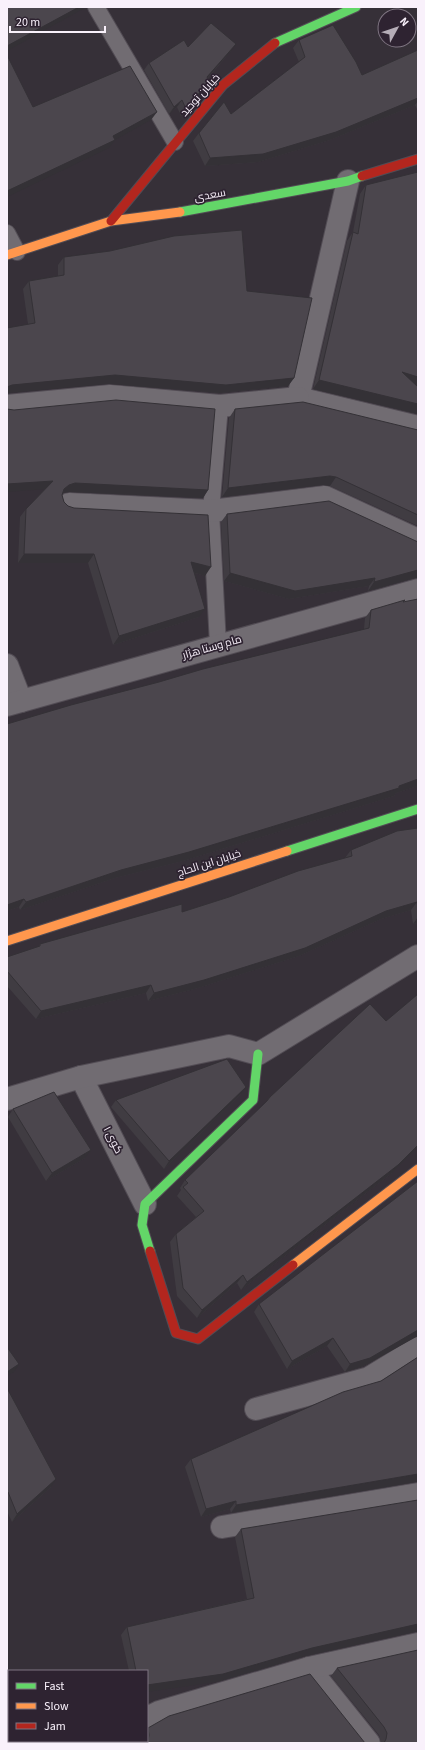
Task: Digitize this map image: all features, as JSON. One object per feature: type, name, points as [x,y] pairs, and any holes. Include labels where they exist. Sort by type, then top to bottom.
[{"type":"street","name":"خیابان توحید","points":[[111,222],[223,85],[277,41],[356,7]]},
{"type":"street","name":"سعدی","points":[[12,254],[111,222],[208,208],[348,181],[418,159]]},
{"type":"street","points":[[298,398],[348,181]]},
{"type":"street","points":[[7,406],[110,396],[220,406],[298,398],[418,427]]},
{"type":"street","points":[[69,504],[211,511],[325,497],[418,540]]},
{"type":"street","name":"مام وستا هژار","points":[[14,703],[418,590]]},
{"type":"street","points":[[7,665],[14,703]]},
{"type":"street","name":"خیابان ابن الحاج","points":[[8,939],[418,809]]},
{"type":"street","points":[[7,1099],[81,1077],[229,1046],[258,1054],[418,956]]},
{"type":"street","points":[[258,1054],[253,1100],[145,1204],[142,1225],[176,1333],[198,1339],[416,1175]]},
{"type":"street","name":"کوی ۱","points":[[81,1077],[145,1204]]},
{"type":"street","points":[[256,1409],[369,1378],[418,1348]]},
{"type":"street","points":[[222,1527],[418,1494]]},
{"type":"street","points":[[148,1718],[159,1712],[309,1668],[417,1645]]},
{"type":"street","points":[[309,1668],[369,1743]]},
{"type":"lane","points":[[96,7],[175,142]]},
{"type":"lane","points":[[7,233],[12,254]]},
{"type":"lane","points":[[218,645],[211,511],[220,406]]},
{"type":"building","points":[[7,7],[79,7],[7,46]]},
{"type":"building","points":[[211,23],[236,44],[207,77],[209,81],[186,109],[182,100],[174,107],[149,63],[184,40],[188,47]]},
{"type":"building","points":[[333,25],[356,62],[362,75],[418,50],[418,98],[336,132],[263,154],[210,158],[199,133],[224,102],[231,114],[305,57],[299,40]]},
{"type":"building","points":[[7,55],[33,107],[130,66],[157,112],[113,136],[115,140],[7,191]]},
{"type":"building","points":[[418,172],[418,377],[402,372],[418,387],[418,404],[319,380],[353,232],[358,234],[366,185]]},
{"type":"building","points":[[242,230],[247,291],[312,298],[294,378],[226,385],[115,375],[12,385],[7,387],[7,328],[35,323],[29,281],[64,275],[64,257],[110,251],[174,236]]},
{"type":"building","points":[[116,400],[215,409],[208,490],[75,483],[64,489],[62,495],[64,502],[68,506],[74,508],[208,515],[211,567],[191,562],[205,609],[119,636],[94,554],[24,554],[26,509],[53,481],[7,484],[7,409],[14,410]]},
{"type":"building","points":[[303,402],[418,430],[418,515],[336,477],[330,476],[228,488],[235,409]]},
{"type":"building","points":[[329,501],[418,542],[418,570],[374,582],[375,578],[295,591],[230,573],[227,514]]},
{"type":"building","points":[[418,599],[418,779],[399,786],[399,788],[189,852],[121,870],[26,902],[24,899],[7,905],[7,724],[203,669],[369,628],[371,610],[405,600],[403,602]]},
{"type":"building","points":[[418,828],[418,909],[417,902],[386,911],[305,948],[204,980],[154,993],[151,985],[41,1011],[7,971],[7,957],[40,946],[40,944],[182,904],[182,912],[229,897],[298,871],[352,856],[351,850],[397,831]]},
{"type":"building","points":[[418,994],[418,1145],[398,1165],[247,1282],[243,1275],[202,1310],[183,1288],[176,1234],[204,1211],[183,1187],[188,1183],[185,1180],[270,1097],[370,1004],[386,1021]]},
{"type":"building","points":[[227,1059],[246,1087],[169,1161],[116,1100]]},
{"type":"building","points":[[54,1092],[91,1150],[52,1173],[13,1109]]},
{"type":"building","points":[[418,1181],[418,1330],[370,1358],[350,1364],[333,1338],[292,1361],[259,1304]]},
{"type":"building","points":[[7,1347],[19,1364],[7,1372]]},
{"type":"building","points":[[418,1357],[418,1474],[236,1505],[236,1501],[206,1509],[191,1459],[343,1392],[381,1381]]},
{"type":"building","points":[[7,1388],[56,1479],[17,1514],[8,1492],[7,1493]]},
{"type":"building","points":[[418,1500],[418,1624],[312,1648],[223,1674],[148,1685],[148,1670],[136,1670],[127,1627],[254,1598],[241,1529]]},
{"type":"building","points":[[418,1650],[418,1743],[384,1743],[387,1733],[384,1727],[337,1668]]},
{"type":"building","points":[[310,1674],[365,1743],[146,1743],[148,1742],[149,1735],[148,1728],[169,1716]]},
{"type":"building","points":[[72,1742],[101,1742],[101,1743],[70,1743]]},
{"type":"traffic: fast","points":[[275,43],[356,7]]},
{"type":"traffic: fast","points":[[180,212],[348,181],[362,176]]},
{"type":"traffic: fast","points":[[287,851],[418,809]]},
{"type":"traffic: fast","points":[[150,1251],[142,1225],[145,1204],[253,1100],[258,1054]]},
{"type":"traffic: slow","points":[[7,255],[111,221],[180,212]]},
{"type":"traffic: slow","points":[[7,941],[287,851]]},
{"type":"traffic: slow","points":[[293,1265],[418,1169]]},
{"type":"traffic: jam","points":[[111,221],[223,85],[275,43]]},
{"type":"traffic: jam","points":[[362,176],[418,159]]},
{"type":"traffic: jam","points":[[150,1251],[176,1333],[198,1339],[293,1265]]}]
